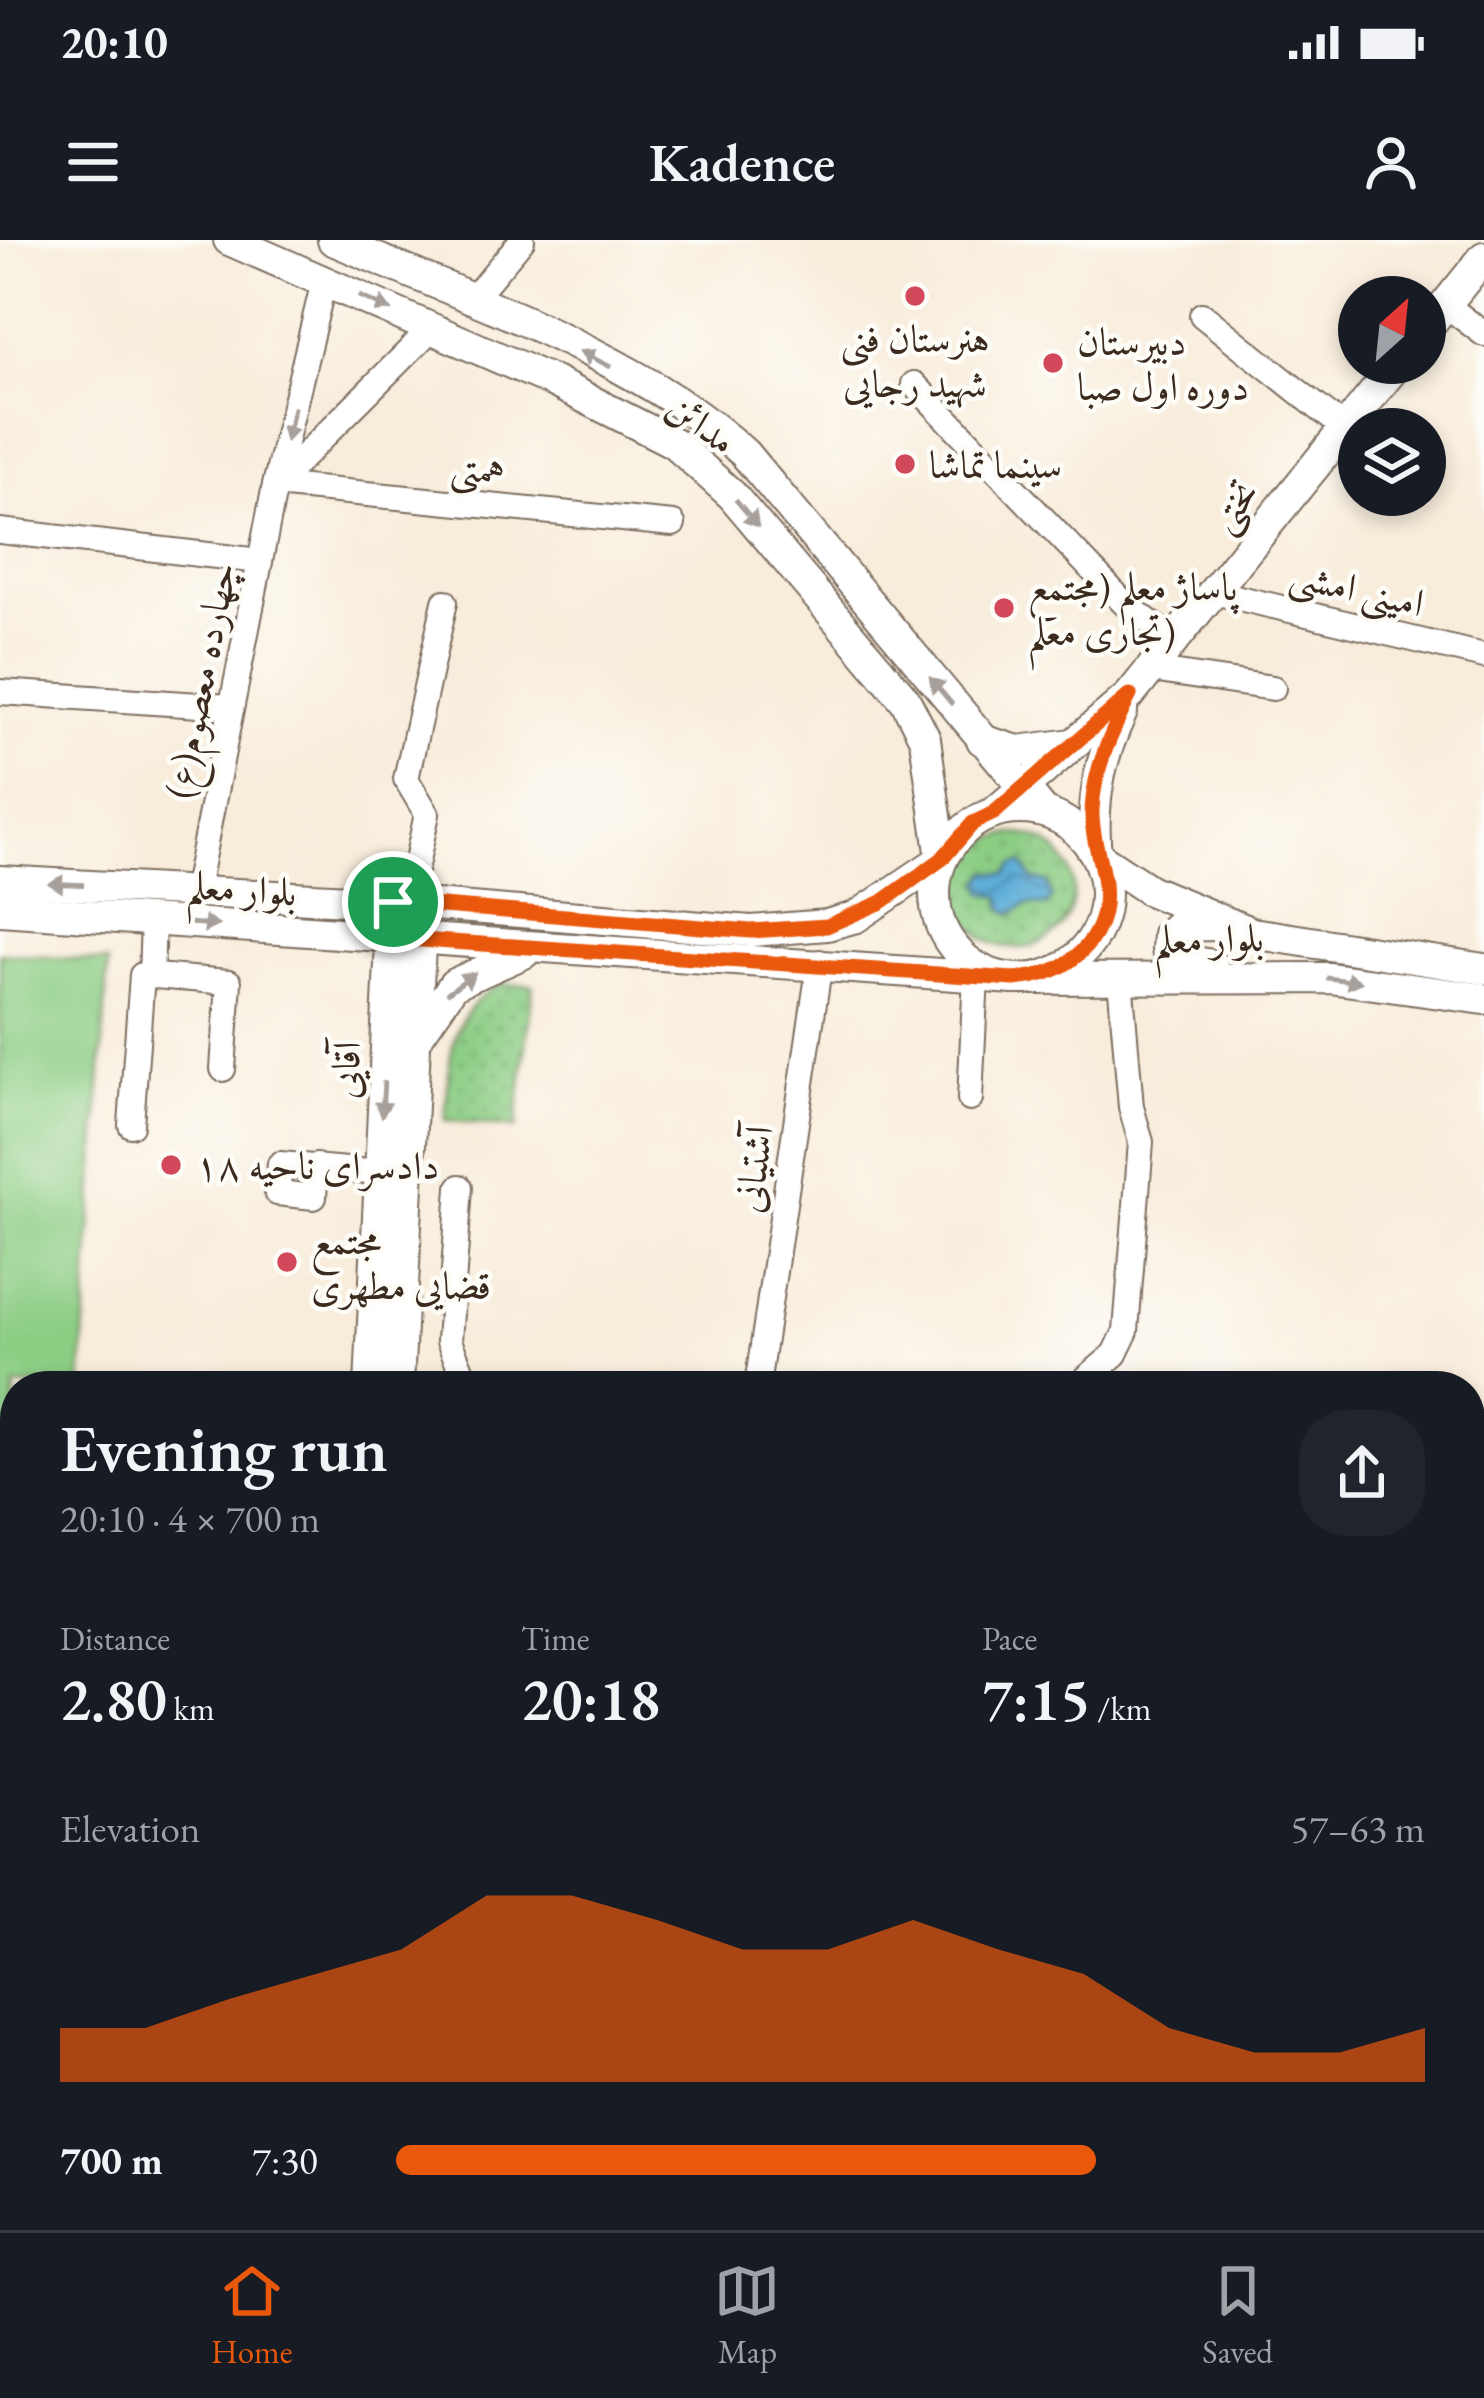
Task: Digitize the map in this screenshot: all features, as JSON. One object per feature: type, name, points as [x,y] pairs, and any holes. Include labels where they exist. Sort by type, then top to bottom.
[{"type":"main road","name":"مدائن","points":[[229,240],[432,328],[674,443],[732,495],[905,700],[926,739],[942,859]]},
{"type":"main road","name":"مدائن","points":[[333,240],[604,364],[719,431],[744,453],[1044,812]]},
{"type":"main road","points":[[1446,304],[1484,257]]},
{"type":"main road","name":"تختی","points":[[1361,408],[1381,384]]},
{"type":"main road","name":"تختی","points":[[994,813],[1130,695],[1338,436]]},
{"type":"main road","name":"تختی","points":[[1096,855],[1092,810],[1102,754],[1130,695]]},
{"type":"main road","points":[[982,740],[1018,751],[1058,750],[1078,742]]},
{"type":"main road","points":[[1044,812],[1083,836],[1096,855],[1105,898],[1091,941],[1058,970],[1014,979],[976,965],[947,937],[935,885],[942,859],[973,823],[994,813],[1044,812]]},
{"type":"main road","name":"بلوار معلم","points":[[1096,855],[1149,890],[1227,925],[1484,969]]},
{"type":"main road","name":"بلوار معلم","points":[[0,881],[408,903],[751,931],[827,926],[869,910],[942,859]]},
{"type":"main road","name":"آقایی","points":[[399,1371],[414,1044],[405,939],[408,903]]},
{"type":"main road","name":"بلوار معلم","points":[[0,910],[532,950],[820,962],[1014,979],[1276,976],[1484,999]]},
{"type":"main road","points":[[1227,925],[1178,926],[1168,934],[1167,950],[1178,959],[1276,976]]},
{"type":"main road","points":[[350,934],[371,951],[388,982]]},
{"type":"main road","name":"آقایی","points":[[371,1371],[388,982],[405,939]]},
{"type":"main road","points":[[414,1044],[454,985],[532,950]]},
{"type":"street","points":[[471,301],[522,240]]},
{"type":"street","name":"چهارده معصوم(ع)","points":[[196,890],[275,485],[325,281]]},
{"type":"street","points":[[1446,304],[1484,334]]},
{"type":"street","points":[[1202,315],[1338,423]]},
{"type":"street","points":[[275,485],[432,328]]},
{"type":"street","points":[[914,384],[1124,603],[1174,641]]},
{"type":"street","name":"همتی","points":[[275,485],[673,524]]},
{"type":"street","points":[[0,531],[260,561]]},
{"type":"street","name":"امینی امشی","points":[[1214,592],[1484,656]]},
{"type":"street","points":[[408,903],[427,814],[406,779],[445,602]]},
{"type":"street","points":[[1151,670],[1273,688]]},
{"type":"street","points":[[0,692],[231,707]]},
{"type":"street","points":[[151,976],[154,921]]},
{"type":"street","name":"آشتیانی","points":[[759,1371],[820,962]]},
{"type":"street","points":[[131,1125],[142,975],[229,982],[223,1069]]},
{"type":"street","points":[[970,1099],[976,975]]},
{"type":"street","points":[[1095,1371],[1115,1354],[1126,1331],[1141,1142],[1131,1107],[1120,977]]},
{"type":"street","points":[[316,1166],[380,1173]]},
{"type":"street","points":[[460,1187],[449,1341],[462,1371]]},
{"type":"green space","points":[[1016,834],[1038,838],[1057,850],[1069,869],[1073,891],[1069,913],[1057,932],[1038,944],[1016,948],[994,944],[975,932],[963,913],[959,891],[963,869],[975,850],[994,838]]},
{"type":"green space","points":[[0,953],[108,962],[82,1371],[0,1371]]},
{"type":"green space","points":[[500,984],[533,985],[516,1128],[445,1120],[450,1060],[460,1025],[482,996]]},
{"type":"water","points":[[1023,863],[1033,880],[1047,882],[1052,897],[1046,906],[1027,904],[1012,914],[1003,909],[1001,897],[984,892],[981,882],[987,872],[1007,874],[1013,865]]},
{"type":"place","name":"هنرستان فنی شهید رجایی","points":[[915,296]]},
{"type":"place","name":"دبیرستان دوره اول صبا","points":[[1053,363]]},
{"type":"place","name":"سینما تماشا","points":[[905,464]]},
{"type":"place","name":"پاساژ معلم (مجتمع تجاری معلم)","points":[[1004,608]]},
{"type":"place","name":"دادسرای ناحیه ۱۸","points":[[171,1165]]},
{"type":"place","name":"مجتمع قضایی مطهری","points":[[287,1262]]},
{"type":"route","points":[[1130,695],[1102,754],[1092,810],[1105,898],[1101,921],[1077,958],[1036,977],[391,938],[393,902],[751,931],[827,926],[882,902],[942,859],[973,823],[994,813],[1130,695]]}]
